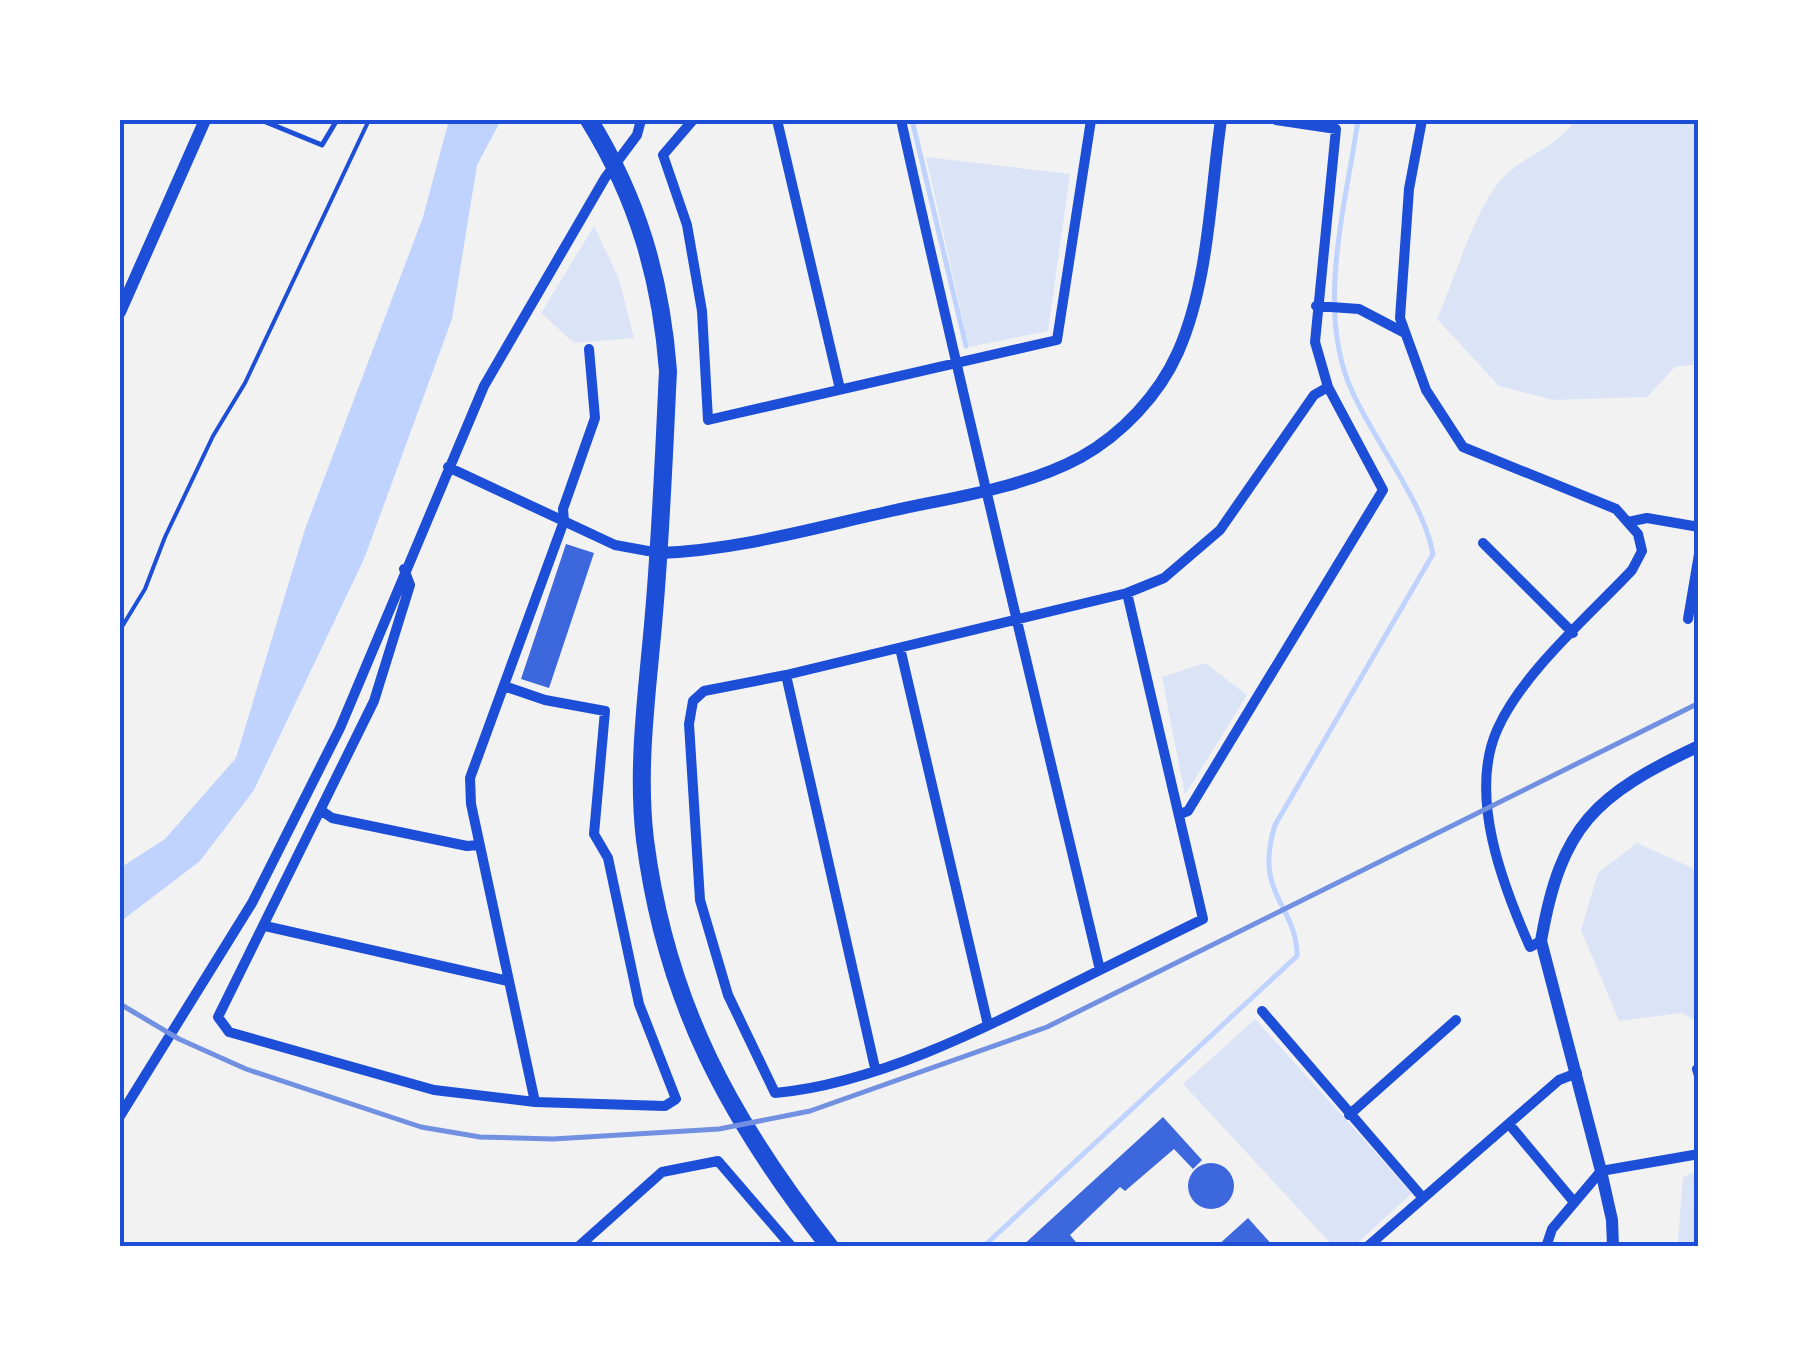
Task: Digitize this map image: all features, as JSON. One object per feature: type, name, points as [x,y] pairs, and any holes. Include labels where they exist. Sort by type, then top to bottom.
[{"type":"highway","points":[[589,120],[616,163],[646,234],[664,311],[668,371],[659,553],[643,748],[645,838],[664,940],[694,1031],[726,1098],[770,1170],[830,1247]]},
{"type":"street","points":[[120,312],[123,297],[205,120]]},
{"type":"street","points":[[120,1116],[252,903],[340,728],[484,386],[616,163],[638,135],[641,120]]},
{"type":"street","points":[[694,120],[662,156],[687,225],[702,311],[708,420],[1057,340],[1091,120]]},
{"type":"street","points":[[778,120],[840,389]]},
{"type":"street","points":[[901,120],[1100,970]]},
{"type":"street","points":[[448,466],[614,545],[659,553],[711,551],[988,489],[1081,457],[1121,430],[1154,393],[1178,354],[1189,320],[1220,120]]},
{"type":"street","points":[[1180,814],[1188,811],[1383,490],[1328,387],[1315,342],[1337,124],[1276,120]]},
{"type":"street","points":[[1422,120],[1400,278],[1404,332],[1426,390],[1462,447],[1602,502],[1638,534],[1642,551],[1632,570],[1506,712],[1495,734],[1488,771],[1494,835],[1512,906],[1530,946],[1541,941]]},
{"type":"street","points":[[1320,306],[1354,309],[1404,332]]},
{"type":"street","points":[[535,1102],[480,844],[470,778],[564,521],[563,509],[595,418],[589,349]]},
{"type":"street","points":[[1127,593],[1203,920],[936,1050],[802,1091],[775,1093],[728,995],[700,900],[689,724],[693,701],[704,691],[786,676],[1017,616],[1127,593],[1164,578],[1208,544],[1314,395],[1328,387]]},
{"type":"street","points":[[1628,522],[1647,518],[1699,527]]},
{"type":"street","points":[[1483,543],[1573,634]]},
{"type":"street","points":[[1688,619],[1699,554]]},
{"type":"street","points":[[404,570],[410,585],[374,702],[218,1017],[229,1032],[434,1090],[535,1102],[665,1106],[676,1099],[639,1004],[618,921],[608,858],[594,834],[605,711],[504,686]]},
{"type":"street","points":[[900,648],[988,1026]]},
{"type":"street","points":[[786,676],[875,1068]]},
{"type":"street","points":[[1613,1247],[1612,1220],[1601,1171],[1541,941],[1548,905],[1572,836],[1591,811],[1651,770],[1699,746]]},
{"type":"street","points":[[322,811],[351,822],[467,846],[480,844]]},
{"type":"street","points":[[266,926],[508,981]]},
{"type":"street","points":[[1262,1011],[1423,1198]]},
{"type":"street","points":[[1349,1115],[1456,1020]]},
{"type":"street","points":[[1367,1247],[1559,1080],[1577,1073]]},
{"type":"street","points":[[1509,1124],[1574,1202]]},
{"type":"street","points":[[1546,1247],[1552,1228],[1601,1171],[1699,1154]]},
{"type":"street","points":[[578,1247],[662,1172],[718,1161],[792,1247]]},
{"type":"lane","points":[[261,120],[322,145],[337,120]]},
{"type":"path","points":[[120,630],[145,589],[164,537],[213,436],[246,383],[369,120]]},
{"type":"shaded area","points":[[1575,120],[1699,120],[1699,364],[1675,367],[1647,397],[1553,400],[1499,386],[1437,319],[1469,236],[1493,190],[1512,170],[1567,131]]},
{"type":"shaded area","points":[[926,157],[1070,174],[1048,331],[969,347]]},
{"type":"shaded area","points":[[594,226],[619,279],[634,338],[574,343],[541,313]]},
{"type":"shaded area","points":[[1205,663],[1247,695],[1185,795],[1162,677]]},
{"type":"shaded area","points":[[1637,843],[1699,871],[1699,1022],[1681,1013],[1619,1021],[1581,930],[1598,873]]},
{"type":"shaded area","points":[[1255,1019],[1412,1193],[1353,1247],[1334,1247],[1183,1084]]},
{"type":"shaded area","points":[[1699,1171],[1699,1247],[1681,1247],[1678,1240],[1683,1177]]},
{"type":"water","points":[[449,120],[501,120],[477,165],[452,319],[364,559],[254,790],[200,861],[120,922],[120,868],[165,839],[236,758],[305,529],[423,217]]},
{"type":"building","points":[[566,544],[594,553],[549,688],[521,679]]},
{"type":"building","points":[[1163,1117],[1202,1160],[1193,1169],[1174,1149],[1125,1191],[1120,1187],[1070,1235],[1080,1247],[1021,1247]]},
{"type":"building","points":[[1211,1163],[1227,1170],[1234,1186],[1227,1202],[1211,1209],[1195,1202],[1188,1186],[1195,1170]]},
{"type":"building","points":[[1248,1218],[1274,1247],[1216,1247]]},
{"type":"waterway","points":[[912,120],[966,346]]},
{"type":"waterway","points":[[1343,120],[1357,122]]},
{"type":"waterway","points":[[983,1247],[1297,956],[1295,938],[1269,868],[1275,825],[1433,554],[1419,513],[1362,411],[1341,360],[1334,292],[1358,120]]},
{"type":"railway","points":[[120,1004],[179,1039],[246,1069],[421,1127],[480,1137],[553,1139],[719,1129],[810,1111],[1047,1027],[1699,703]]}]
